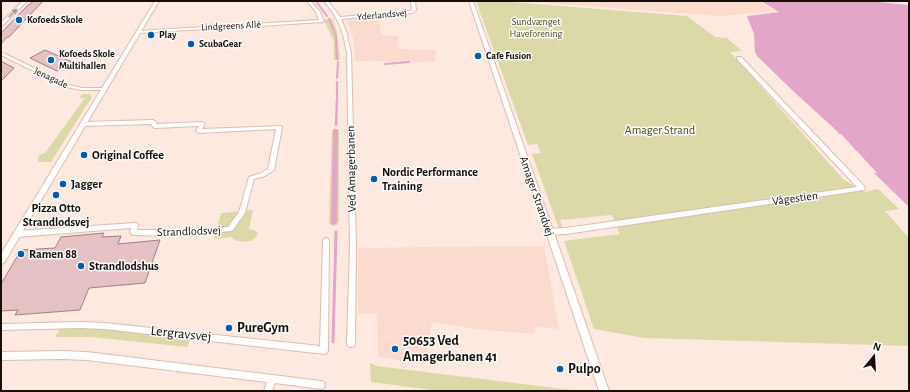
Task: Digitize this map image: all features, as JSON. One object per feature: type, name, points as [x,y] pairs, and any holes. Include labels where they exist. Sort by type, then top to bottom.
[{"type":"street","points":[[1,25],[25,1]]},
{"type":"street","points":[[1,261],[157,1]]},
{"type":"street","name":"Lindgreens Allé","points":[[139,32],[322,21],[318,12],[309,1]]},
{"type":"street","name":"Ved Amagerbanen","points":[[326,1],[340,18],[347,37],[349,53],[352,246],[351,343]]},
{"type":"street","name":"Yderlandsvej","points":[[340,18],[412,12],[414,10],[413,1]]},
{"type":"street","name":"Amager Strandvej","points":[[471,1],[604,391]]},
{"type":"street","name":"Jenagade","points":[[1,53],[68,86],[82,89],[104,89]]},
{"type":"street","points":[[1,59],[10,58]]},
{"type":"street","name":"Vågestien","points":[[549,232],[566,231],[862,188],[739,58]]},
{"type":"street","name":"Strandlodsvej","points":[[17,234],[135,226],[133,232],[177,233],[230,229],[242,212],[251,178],[263,175],[271,170],[279,127],[199,131],[202,124],[155,126],[153,122],[83,124]]},
{"type":"street","name":"Lergravsvej","points":[[1,327],[80,325],[105,326],[324,350],[326,241]]},
{"type":"street","points":[[1,356],[87,356],[321,385]]},
{"type":"street","points":[[268,391],[272,379]]},
{"type":"shaded area","points":[[547,1],[758,1],[775,11],[719,16],[548,3]]},
{"type":"shaded area","points":[[761,1],[868,1],[909,5],[909,207],[874,173],[877,173],[841,134],[839,134],[757,56],[755,52],[754,34],[747,16],[779,12]]},
{"type":"shaded area","points":[[379,17],[381,35],[399,36],[397,49],[436,50],[435,62],[355,61],[353,36],[347,21]]},
{"type":"shaded area","points":[[335,129],[338,130],[337,222],[334,225],[331,224],[333,131]]},
{"type":"shaded area","points":[[544,246],[559,329],[535,327],[534,334],[475,329],[432,322],[424,364],[378,357],[377,314],[358,314],[358,248]]},
{"type":"green space","points":[[476,1],[500,1],[687,16],[715,37],[727,38],[742,51],[730,52],[843,179],[864,192],[878,189],[899,209],[885,211],[909,238],[909,346],[644,338],[594,329],[564,241],[620,234],[612,215],[560,220],[563,229],[559,229],[532,154],[541,153],[537,144],[528,145]]},
{"type":"green space","points":[[333,19],[337,33],[340,60],[334,60],[334,42],[324,20]]},
{"type":"green space","points":[[82,94],[89,94],[92,97],[51,162],[38,162],[39,155],[45,153],[85,98],[79,98]]},
{"type":"green space","points":[[335,128],[339,130],[339,220],[338,224],[334,226],[329,224],[332,130]]},
{"type":"green space","points":[[253,210],[249,229],[258,232],[254,239],[251,241],[242,242],[231,237],[214,239],[221,213]]},
{"type":"green space","points":[[60,329],[114,329],[190,340],[187,347],[91,337],[55,337]]},
{"type":"green space","points":[[370,363],[377,366],[580,391],[440,391],[371,382]]},
{"type":"building","name":"Kofoeds Skole","points":[[34,1],[43,1],[1,44],[1,33],[27,6]]},
{"type":"building","name":"Kofoeds Skole Multihallen","points":[[45,50],[72,62],[57,71],[30,58]]},
{"type":"building","points":[[1,61],[14,68],[1,81]]},
{"type":"building","name":"Strandlodshus","points":[[104,233],[102,237],[121,236],[118,244],[160,240],[145,283],[89,288],[80,310],[15,315],[18,310],[1,311],[1,284],[21,250],[55,248],[61,237]]},
{"type":"waterway","points":[[316,1],[327,16]]},
{"type":"waterway","points":[[329,19],[336,36],[337,59]]},
{"type":"waterway","points":[[337,78],[338,62]]},
{"type":"waterway","points":[[385,64],[409,62]]},
{"type":"waterway","points":[[337,82],[337,100]]},
{"type":"waterway","points":[[336,125],[337,100]]},
{"type":"waterway","points":[[333,342],[336,232]]},
{"type":"place","name":"Kofoeds Skole","points":[[19,20]]},
{"type":"place","name":"Play","points":[[151,35]]},
{"type":"place","name":"ScubaGear","points":[[191,44]]},
{"type":"place","name":"Cafe Fusion","points":[[478,56]]},
{"type":"place","name":"Kofoeds Skole Multihallen","points":[[51,60]]},
{"type":"place","name":"Original Coffee","points":[[84,155]]},
{"type":"place","name":"Nordic Performance Training","points":[[374,179]]},
{"type":"place","name":"Jagger","points":[[63,184]]},
{"type":"place","name":"Pizza Otto Strandlodsvej","points":[[56,195]]},
{"type":"place","name":"Ramen 88","points":[[21,254]]},
{"type":"place","name":"Strandlodshus","points":[[81,266]]},
{"type":"place","name":"PureGym","points":[[229,328]]},
{"type":"place","name":"50653 Ved Amagerbanen 41","points":[[395,349]]},
{"type":"place","name":"Pulpo","points":[[560,369]]},
{"type":"park label","name":"Sundvænget Haveforening","points":[[536,28]]},
{"type":"park label","name":"Amager Strand","points":[[660,130]]}]
